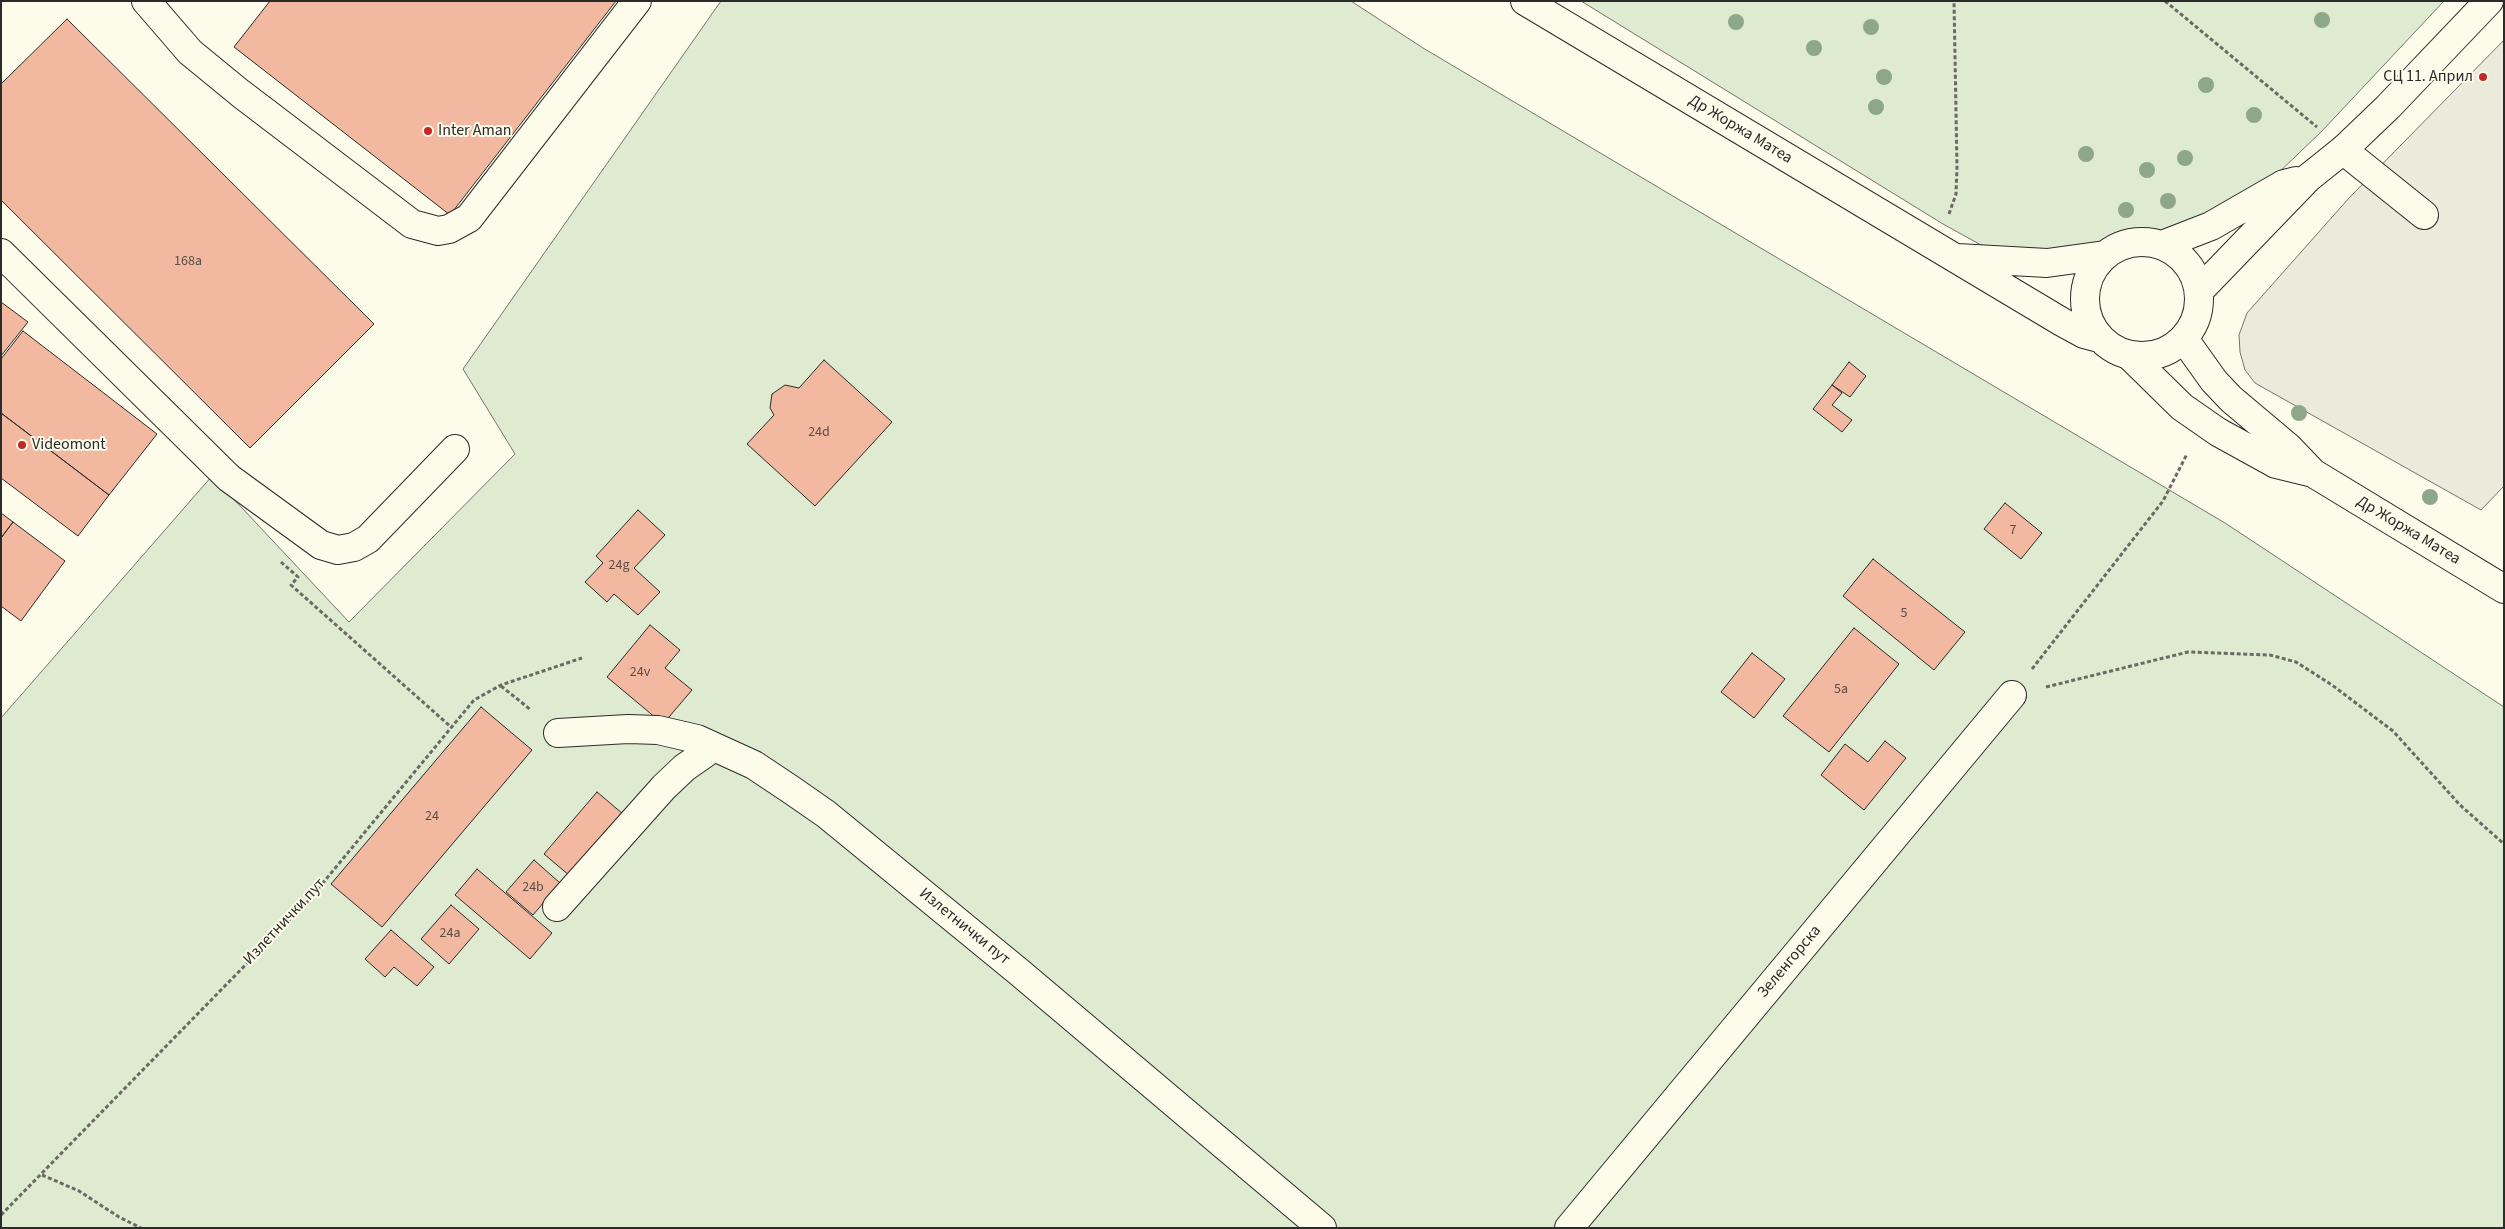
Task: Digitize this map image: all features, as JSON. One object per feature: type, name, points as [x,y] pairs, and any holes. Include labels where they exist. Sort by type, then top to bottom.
[{"type":"street","points":[[146,1],[190,52],[240,93],[412,224],[438,230],[449,230],[469,218],[637,1]]},
{"type":"street","name":"Др Жоржа Матеа","points":[[1525,1],[2062,322],[2084,334],[2099,338]]},
{"type":"street","points":[[2199,291],[2308,178],[2343,150],[2395,100],[2489,1]]},
{"type":"street","points":[[2343,150],[2424,215]]},
{"type":"street","points":[[2162,245],[2211,226],[2284,184],[2308,178]]},
{"type":"street","points":[[2142,242],[2162,245],[2177,254],[2189,266],[2199,291],[2199,308],[2194,325],[2184,339],[2168,351],[2150,356],[2130,356],[2114,349],[2099,338],[2090,322],[2084,305],[2086,286],[2093,269],[2105,255],[2122,245],[2142,242]]},
{"type":"street","points":[[1,253],[229,478],[321,545],[338,550],[354,547],[368,539],[455,449]]},
{"type":"street","name":"Др Жоржа Матеа","points":[[1954,258],[2047,263],[2105,255]]},
{"type":"street","name":"Др Жоржа Матеа","points":[[2184,339],[2214,381],[2231,399],[2288,447],[2313,474]]},
{"type":"street","name":"Др Жоржа Матеа","points":[[2130,356],[2164,391],[2202,421],[2276,464],[2313,474],[2504,589]]},
{"type":"street","name":"Зеленгорска","points":[[1569,1228],[2012,695]]},
{"type":"street","name":"Излетнички пут","points":[[558,733],[628,729],[658,730],[697,739],[754,765],[826,814],[1019,972],[1322,1228]]},
{"type":"street","points":[[557,907],[664,787],[684,768],[714,746]]},
{"type":"path","points":[[1948,216],[1956,194],[1957,167],[1954,1]]},
{"type":"path","points":[[2165,1],[2322,131]]},
{"type":"path","points":[[2012,695],[2163,502],[2202,421]]},
{"type":"path","points":[[298,577],[292,585],[451,727]]},
{"type":"path","points":[[2012,695],[2188,652],[2270,655],[2296,662],[2332,684],[2393,731],[2460,805],[2504,844]]},
{"type":"path","name":"Излетнички пут","points":[[1,1215],[27,1186],[42,1175],[308,901],[474,700],[501,685],[582,658]]},
{"type":"path","points":[[501,685],[558,733]]},
{"type":"path","points":[[42,1175],[78,1191],[119,1217],[141,1228]]},
{"type":"green space","points":[[721,1],[1351,1],[1423,48],[2225,523],[2504,707],[2504,1228],[1,1228],[1,718],[212,476],[349,622],[515,454],[463,369]]},
{"type":"green space","points":[[1581,1],[2444,1],[2322,131],[2273,178],[2235,202],[2160,234],[2129,233],[2101,247],[2071,250],[2001,250],[1981,245],[1943,224]]},
{"type":"shaded area","points":[[2504,40],[2504,486],[2481,510],[2255,383],[2245,370],[2240,352],[2239,335],[2247,313],[2349,198]]},
{"type":"building","name":"Inter Aman","points":[[270,1],[616,1],[450,215],[234,47]]},
{"type":"building","points":[[67,19],[374,324],[250,448],[1,200],[1,84]]},
{"type":"building","points":[[1,302],[28,322],[1,356]]},
{"type":"building","points":[[23,331],[157,434],[109,495],[1,413],[1,359]]},
{"type":"building","points":[[824,360],[892,422],[815,506],[747,444],[774,415],[770,408],[772,394],[785,385],[799,388]]},
{"type":"building","points":[[1849,362],[1866,376],[1850,397],[1832,385]]},
{"type":"building","points":[[1832,385],[1842,393],[1832,405],[1852,420],[1842,432],[1813,409]]},
{"type":"building","name":"Videomont","points":[[1,413],[109,495],[78,536],[1,478]]},
{"type":"building","points":[[2005,503],[2042,533],[2021,559],[1984,529]]},
{"type":"building","points":[[638,510],[665,535],[634,568],[660,592],[638,615],[614,594],[607,602],[585,582],[603,563],[596,556]]},
{"type":"building","points":[[1,513],[13,522],[1,538]]},
{"type":"building","points":[[13,522],[65,561],[21,621],[1,606],[1,538]]},
{"type":"building","points":[[1873,559],[1965,632],[1934,670],[1843,596]]},
{"type":"building","points":[[650,625],[680,650],[665,668],[692,690],[663,724],[607,677]]},
{"type":"building","points":[[1854,628],[1899,664],[1829,752],[1783,716]]},
{"type":"building","points":[[1752,653],[1785,679],[1754,718],[1721,692]]},
{"type":"building","points":[[481,707],[532,750],[382,927],[331,884]]},
{"type":"building","points":[[1885,741],[1906,758],[1864,810],[1821,775],[1845,744],[1868,762]]},
{"type":"building","points":[[597,792],[623,814],[570,876],[544,854]]},
{"type":"building","points":[[534,860],[560,883],[533,915],[506,892]]},
{"type":"building","points":[[477,869],[552,933],[530,959],[455,895]]},
{"type":"building","points":[[451,905],[479,929],[449,964],[421,939]]},
{"type":"building","points":[[391,930],[434,967],[417,986],[394,967],[385,977],[365,959]]},
{"type":"place","name":"СЦ 11. Април","points":[[2483,77]]},
{"type":"place","name":"Inter Aman","points":[[428,131]]},
{"type":"place","name":"Videomont","points":[[22,445]]}]
